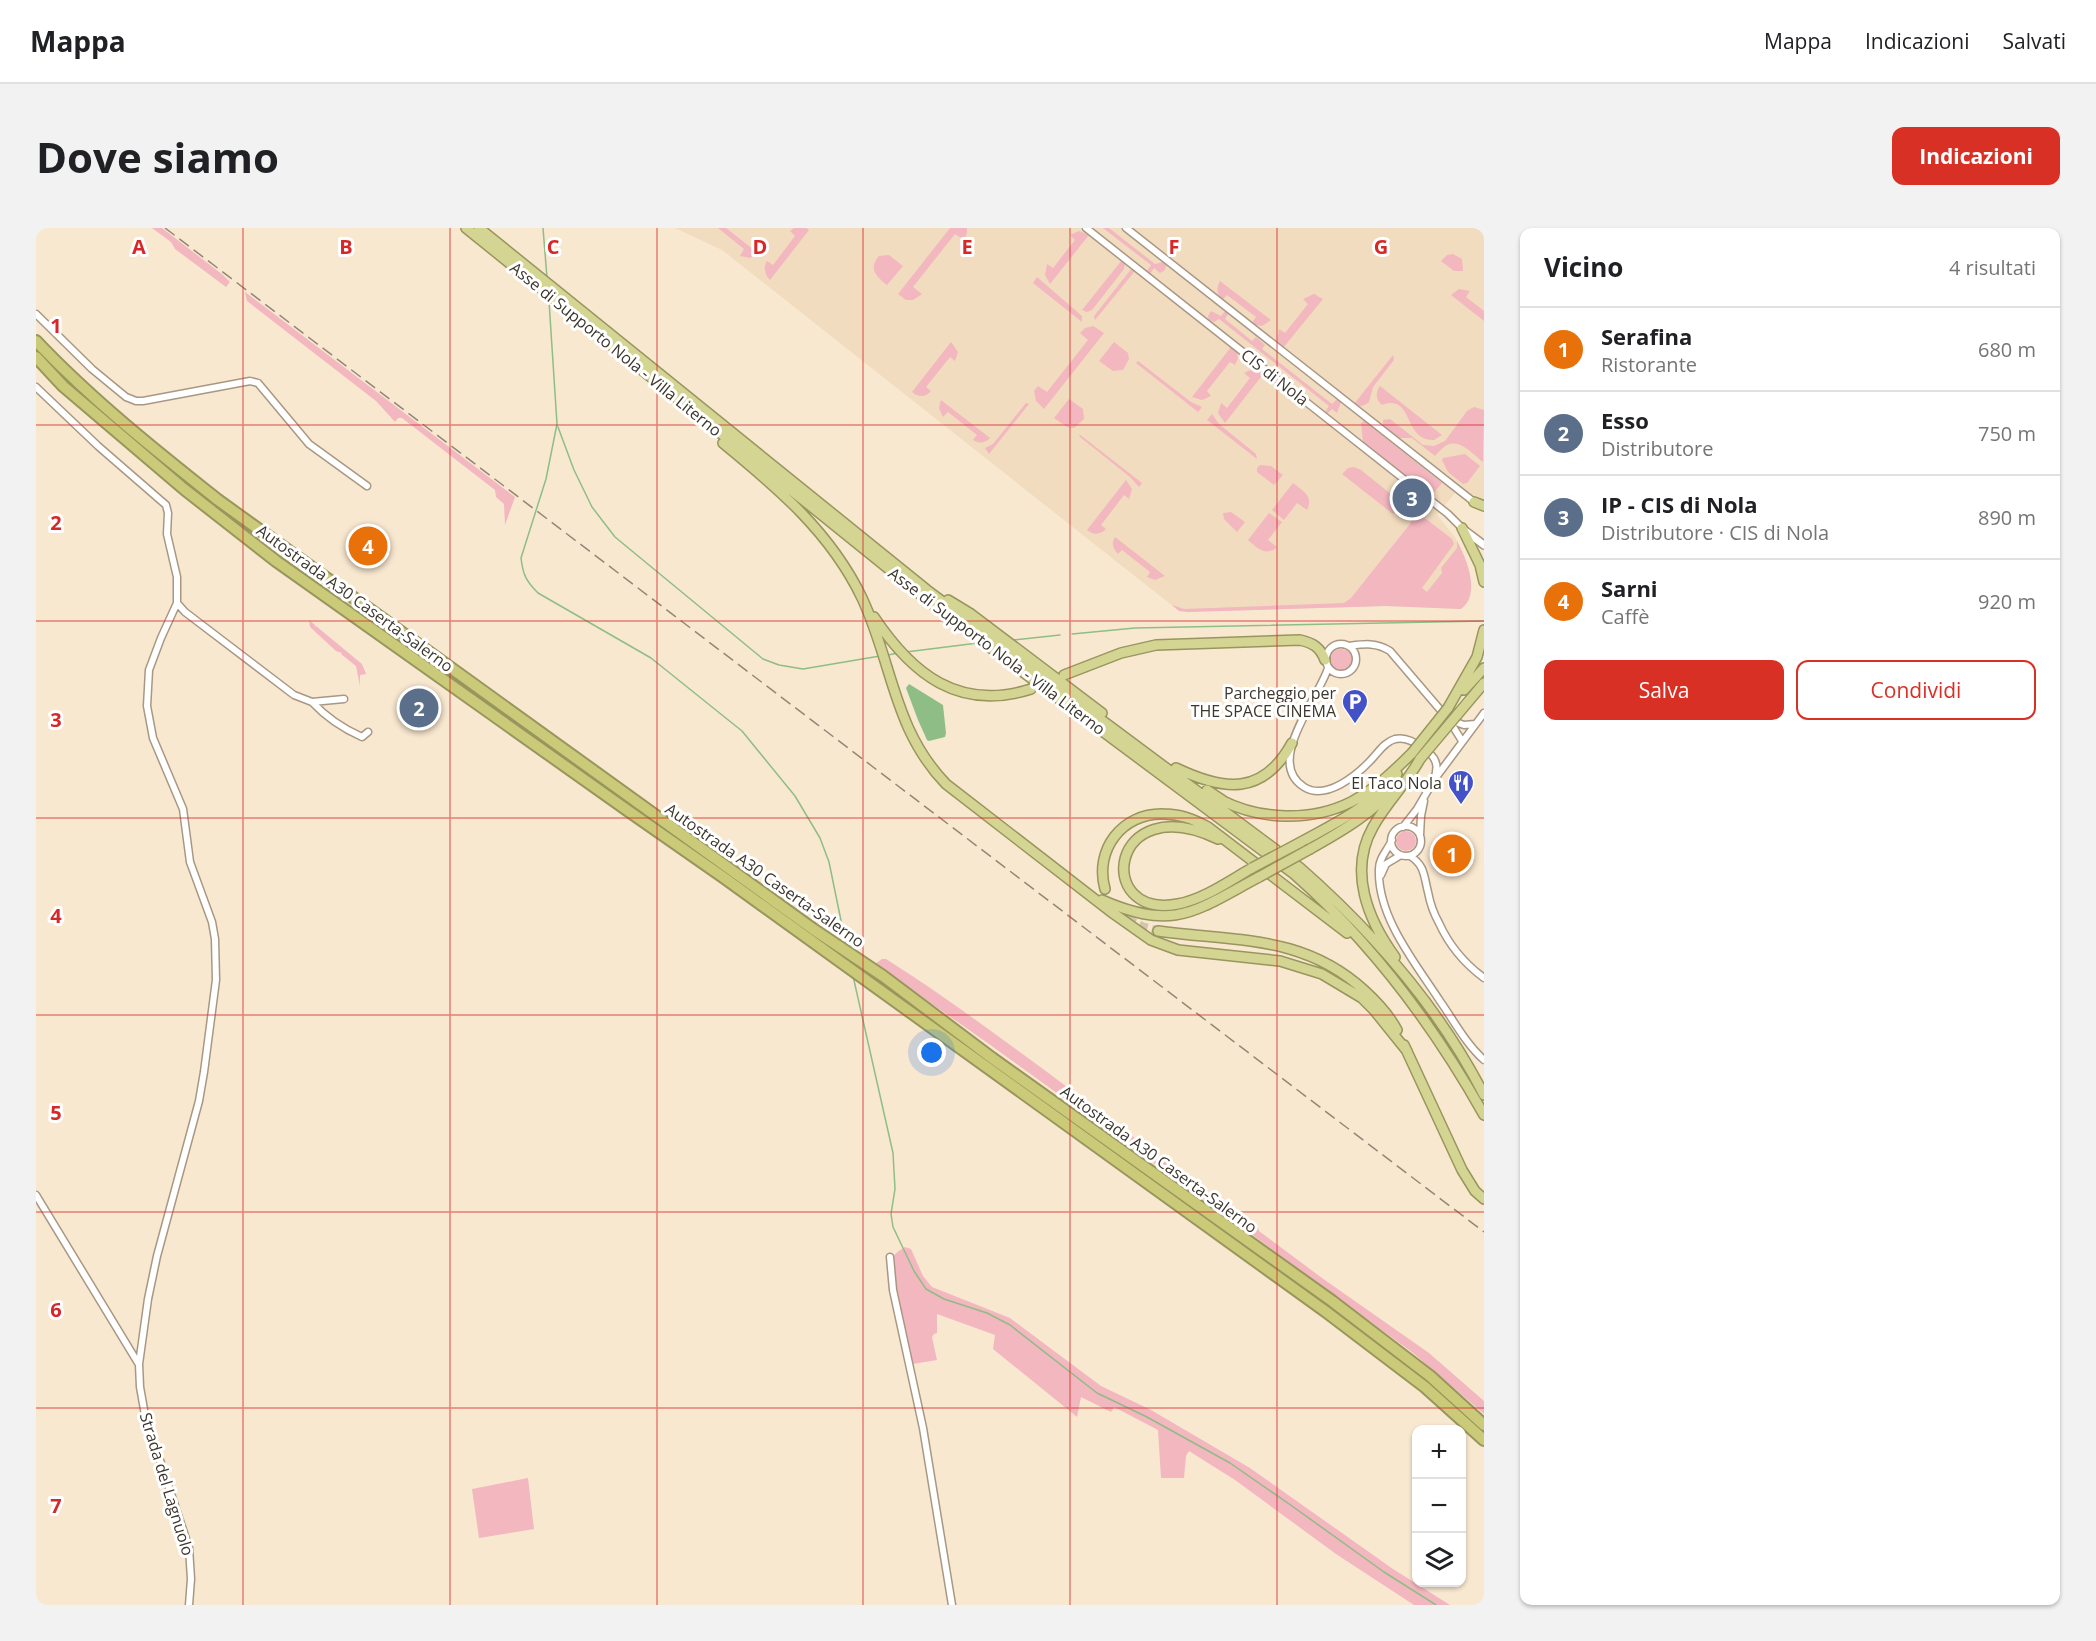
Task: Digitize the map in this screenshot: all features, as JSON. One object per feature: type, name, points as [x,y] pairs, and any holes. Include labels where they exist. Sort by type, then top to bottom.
[{"type":"highway","name":"Asse di Supporto Nola - Villa Literno","points":[[466,228],[960,626],[1294,874],[1335,912],[1384,967],[1447,1055],[1484,1115]]},
{"type":"highway","name":"Asse di Supporto Nola - Villa Literno","points":[[479,228],[927,590],[1299,867],[1324,889],[1374,941],[1427,1003],[1458,1049],[1484,1095]]},
{"type":"highway","name":"Autostrada A30 Caserta-Salerno","points":[[36,341],[59,365],[155,449],[227,507],[813,929],[883,976],[992,1058],[1332,1301],[1430,1376],[1484,1425]]},
{"type":"highway","name":"Autostrada A30 Caserta-Salerno","points":[[36,357],[63,386],[184,489],[276,561],[892,997],[1325,1311],[1425,1387],[1484,1440]]},
{"type":"highway","points":[[648,375],[698,423],[758,472],[797,508],[829,544],[861,597],[906,660],[932,679],[969,693],[1008,695],[1032,689]]},
{"type":"highway","points":[[1474,501],[1484,506]]},
{"type":"highway","points":[[1462,528],[1480,565],[1484,582]]},
{"type":"highway","points":[[927,590],[958,606],[986,625],[1176,768],[1225,802]]},
{"type":"highway","points":[[861,597],[880,644],[908,731],[935,772],[960,795],[1130,926],[1164,946],[1195,953],[1280,961],[1322,974],[1362,998],[1407,1050]]},
{"type":"highway","points":[[1092,896],[1119,908],[1138,913],[1170,917],[1196,911],[1343,831],[1374,809],[1416,756],[1448,708],[1477,657],[1484,630]]},
{"type":"highway","points":[[1064,675],[1138,648],[1176,644],[1300,640],[1315,644],[1323,653],[1327,664]]},
{"type":"highway","points":[[1448,708],[1484,668]]},
{"type":"highway","points":[[1229,845],[1197,831],[1158,828],[1136,839],[1127,850],[1124,870],[1128,887],[1135,894],[1154,904],[1164,905],[1189,901],[1352,814],[1375,798],[1484,683]]},
{"type":"highway","points":[[1176,768],[1214,783],[1239,785],[1250,783],[1270,773],[1285,756],[1292,743]]},
{"type":"highway","points":[[1182,780],[1225,802],[1247,810],[1280,815],[1309,815],[1324,812],[1361,797],[1416,756]]},
{"type":"highway","points":[[1416,756],[1412,773],[1373,826],[1362,858],[1361,880],[1378,930],[1427,1003]]},
{"type":"highway","points":[[1105,889],[1102,866],[1104,857],[1110,842],[1124,826],[1141,817],[1163,814],[1184,817],[1208,827],[1229,845],[1328,917],[1384,967]]},
{"type":"highway","points":[[1158,931],[1284,946],[1315,957],[1343,973],[1371,996],[1395,1026],[1462,1170],[1475,1191],[1484,1199]]},
{"type":"street","name":"CIS di Nola","points":[[1086,228],[1448,514],[1462,528]]},
{"type":"street","name":"CIS di Nola","points":[[1126,228],[1474,501]]},
{"type":"street","points":[[36,314],[92,369],[131,400],[143,401],[250,381],[258,383],[309,444],[368,486]]},
{"type":"street","points":[[36,387],[98,446],[166,505],[167,534],[177,577],[177,603],[149,670],[147,706],[153,738],[183,809],[190,862],[212,922],[215,939],[216,980],[199,1101],[157,1256],[148,1299],[139,1364]]},
{"type":"street","points":[[1474,501],[1484,513]]},
{"type":"street","points":[[1462,528],[1484,545]]},
{"type":"street","points":[[177,603],[197,623],[294,695],[312,702],[344,699]]},
{"type":"street","points":[[1434,780],[1437,765],[1435,758],[1417,744],[1400,739],[1388,742],[1362,768],[1341,783],[1324,790],[1309,790],[1297,782],[1291,771],[1289,757],[1292,743],[1323,682],[1331,647],[1340,644],[1348,646],[1370,644],[1384,647],[1453,717],[1464,725],[1476,724]]},
{"type":"street","points":[[1327,664],[1340,675],[1350,672],[1356,664],[1355,654],[1348,646]]},
{"type":"street","points":[[312,702],[318,709],[351,732],[362,737],[368,732]]},
{"type":"street","points":[[1484,713],[1434,780],[1403,827],[1395,832],[1380,861],[1379,878],[1390,918],[1404,946],[1468,1041],[1484,1060]]},
{"type":"street","points":[[1453,717],[1462,741]]},
{"type":"street","points":[[1379,878],[1386,864],[1401,855],[1415,853],[1421,846],[1421,816],[1426,795]]},
{"type":"street","points":[[1403,827],[1415,829],[1420,836]]},
{"type":"street","points":[[1392,840],[1394,849],[1401,855]]},
{"type":"street","points":[[1410,855],[1424,870],[1428,893],[1441,927],[1462,958],[1484,978]]},
{"type":"street","points":[[36,1195],[139,1364]]},
{"type":"street","points":[[890,1257],[902,1334],[923,1428],[952,1605]]},
{"type":"street","name":"Strada del Lagnuolo","points":[[139,1364],[145,1415],[189,1548],[191,1579],[189,1605]]},
{"type":"shaded area","points":[[152,228],[162,228],[230,282],[226,287],[175,249],[171,242]]},
{"type":"shaded area","points":[[675,228],[1484,228],[1484,502],[1459,488],[1437,515],[1455,537],[1462,550],[1469,572],[1471,592],[1469,601],[1458,609],[1386,606],[1179,611],[722,250]]},
{"type":"shaded area","points":[[718,228],[726,228],[758,253],[750,258],[740,256],[744,249]]},
{"type":"shaded area","points":[[794,228],[809,230],[770,280],[765,271],[767,261],[773,265],[795,236],[790,231]]},
{"type":"shaded area","points":[[950,228],[967,228],[964,240],[955,234],[913,287],[922,294],[913,300],[906,300],[898,294]]},
{"type":"shaded area","points":[[1103,228],[1109,228],[1155,264],[1163,262],[1166,265],[1165,270],[1160,273],[1154,268],[1150,274],[1147,271],[1151,265]]},
{"type":"shaded area","points":[[1079,231],[1089,235],[1050,284],[1045,275],[1047,264],[1053,268],[1075,240],[1070,235]]},
{"type":"shaded area","points":[[1453,254],[1462,259],[1463,271],[1454,271],[1441,261],[1447,255]]},
{"type":"shaded area","points":[[889,255],[903,266],[887,285],[875,272],[874,265],[879,256]]},
{"type":"shaded area","points":[[1122,260],[1125,264],[1124,269],[1092,310],[1087,312],[1082,310]]},
{"type":"shaded area","points":[[1132,268],[1135,271],[1095,320],[1094,316]]},
{"type":"shaded area","points":[[1037,277],[1082,316],[1082,322],[1033,283]]},
{"type":"shaded area","points":[[1220,281],[1271,320],[1262,326],[1251,324],[1256,317],[1227,295],[1222,300],[1220,298],[1218,288]]},
{"type":"shaded area","points":[[1459,289],[1470,291],[1466,297],[1484,311],[1484,321],[1451,295]]},
{"type":"shaded area","points":[[245,292],[515,497],[505,525],[504,504],[496,497],[495,490],[402,418],[398,418],[395,422],[376,401],[247,301]]},
{"type":"shaded area","points":[[1314,294],[1323,299],[1283,348],[1277,341],[1279,329],[1285,333],[1308,304],[1303,299]]},
{"type":"shaded area","points":[[1211,311],[1221,316],[1225,311],[1228,314],[1225,319],[1252,341],[1256,337],[1265,345],[1262,349],[1332,404],[1337,399],[1341,402],[1337,413],[1332,409],[1327,414],[1325,412],[1329,406],[1219,319],[1214,322],[1209,320],[1208,316]]},
{"type":"shaded area","points":[[1093,326],[1104,333],[1044,409],[1036,401],[1034,391],[1038,386],[1047,392],[1088,340],[1080,333],[1085,328]]},
{"type":"shaded area","points":[[951,342],[958,352],[955,361],[950,357],[926,387],[931,391],[929,393],[921,396],[912,392]]},
{"type":"shaded area","points":[[1114,342],[1128,353],[1129,359],[1123,370],[1113,371],[1099,361]]},
{"type":"shaded area","points":[[1231,347],[1237,353],[1238,358],[1235,365],[1230,362],[1207,391],[1211,396],[1202,400],[1192,397]]},
{"type":"shaded area","points":[[1393,355],[1394,360],[1373,387],[1369,402],[1362,406],[1354,404]]},
{"type":"shaded area","points":[[1138,361],[1191,402],[1202,407],[1198,412],[1136,363]]},
{"type":"shaded area","points":[[1255,368],[1264,373],[1225,423],[1218,413],[1221,403],[1227,408],[1250,378],[1244,373]]},
{"type":"shaded area","points":[[1380,386],[1442,435],[1434,440],[1424,439],[1417,434],[1399,406],[1392,403],[1382,405],[1380,403],[1377,394]]},
{"type":"shaded area","points":[[1069,399],[1083,409],[1084,419],[1074,428],[1067,427],[1054,418]]},
{"type":"shaded area","points":[[941,400],[990,438],[982,442],[975,441],[973,440],[977,435],[948,412],[943,417],[939,408]]},
{"type":"shaded area","points":[[1026,403],[1029,404],[989,454],[985,448],[993,444]]},
{"type":"shaded area","points":[[1474,407],[1484,410],[1483,462],[1461,445],[1455,444],[1445,446],[1435,456],[1412,438],[1397,438],[1383,426],[1383,420],[1390,419],[1423,445],[1434,446],[1445,441],[1467,411]]},
{"type":"shaded area","points":[[1212,414],[1219,424],[1256,454],[1257,459],[1207,420]]},
{"type":"shaded area","points":[[1364,421],[1442,483],[1431,496],[1363,442],[1361,423]]},
{"type":"shaded area","points":[[1079,434],[1142,483],[1139,487],[1130,477],[1080,437]]},
{"type":"shaded area","points":[[1465,454],[1480,466],[1467,483],[1463,484],[1448,472],[1442,460]]},
{"type":"shaded area","points":[[1260,465],[1271,466],[1283,475],[1274,485],[1257,472]]},
{"type":"shaded area","points":[[1354,467],[1402,503],[1393,514],[1342,474],[1348,468]]},
{"type":"shaded area","points":[[1126,480],[1132,489],[1129,499],[1124,495],[1101,525],[1106,529],[1097,534],[1087,530]]},
{"type":"shaded area","points":[[1293,483],[1304,491],[1309,505],[1307,510],[1297,503],[1284,520],[1272,510]]},
{"type":"shaded area","points":[[1231,512],[1245,522],[1237,532],[1224,519],[1223,513]]},
{"type":"shaded area","points":[[1417,512],[1452,539],[1454,544],[1422,588],[1427,592],[1442,573],[1441,568],[1457,548],[1457,541],[1465,557],[1471,585],[1467,602],[1461,609],[1386,606],[1188,612],[1179,611],[1172,605],[1184,609],[1344,603],[1351,598]]},
{"type":"shaded area","points":[[1269,513],[1282,522],[1268,540],[1277,547],[1265,551],[1248,540]]},
{"type":"shaded area","points":[[1115,537],[1165,576],[1155,580],[1147,577],[1150,572],[1122,550],[1118,554],[1116,552],[1113,544]]},
{"type":"shaded area","points":[[309,620],[362,664],[366,674],[360,675],[360,686],[356,666],[310,627]]},
{"type":"shaded area","points":[[1337,649],[1345,649],[1352,656],[1352,664],[1345,671],[1337,671],[1330,664],[1330,656]]},
{"type":"shaded area","points":[[909,684],[943,705],[945,737],[927,740],[906,688]]},
{"type":"shaded area","points":[[1402,831],[1410,831],[1416,837],[1416,845],[1410,851],[1402,851],[1396,845],[1396,837]]},
{"type":"shaded area","points":[[886,959],[906,972],[985,1026],[1206,1194],[1220,1195],[1257,1226],[1259,1231],[1429,1353],[1484,1401],[1484,1414],[1413,1353],[1254,1236],[1240,1222],[1224,1214],[875,964]]},
{"type":"shaded area","points":[[905,1247],[911,1249],[923,1276],[932,1287],[1010,1318],[1101,1386],[1151,1410],[1250,1468],[1412,1581],[1412,1587],[1422,1587],[1450,1605],[1414,1605],[1336,1554],[1235,1480],[1189,1451],[1186,1456],[1184,1478],[1161,1478],[1158,1430],[1114,1407],[1111,1412],[1081,1397],[1077,1417],[993,1349],[995,1335],[937,1314],[937,1333],[932,1337],[937,1360],[913,1364],[894,1276],[894,1256]]},
{"type":"shaded area","points":[[528,1478],[534,1529],[479,1538],[472,1489]]},
{"type":"waterway","points":[[543,228],[547,278]]},
{"type":"waterway","points":[[549,301],[557,424],[546,479],[521,558],[526,577],[538,593],[651,658],[742,731],[795,796],[820,838],[829,862],[846,945]]},
{"type":"waterway","points":[[558,427],[574,470],[592,507],[615,537],[763,659],[779,665],[803,669],[880,656]]},
{"type":"waterway","points":[[1072,634],[1135,628],[1484,621]]},
{"type":"waterway","points":[[1013,640],[1060,635]]},
{"type":"waterway","points":[[906,652],[978,643]]},
{"type":"waterway","points":[[888,655],[898,653]]},
{"type":"waterway","points":[[853,976],[893,1153],[895,1189],[891,1214],[893,1227],[914,1271],[926,1289],[944,1299],[987,1313],[1010,1325],[1097,1393],[1147,1417],[1230,1463],[1384,1572],[1436,1605]]},
{"type":"tunnel","points":[[1127,919],[1158,931]]},
{"type":"railway","points":[[165,228],[1484,1232]]},
{"type":"place","name":"IP - CIS di Nola","points":[[1412,498]]},
{"type":"place","name":"Sarni","points":[[368,546]]},
{"type":"place","name":"Esso","points":[[419,708]]},
{"type":"place","name":"Parcheggio per THE SPACE CINEMA","points":[[1355,725]]},
{"type":"place","name":"El Taco Nola","points":[[1461,806]]},
{"type":"place","name":"Serafina","points":[[1452,854]]}]
